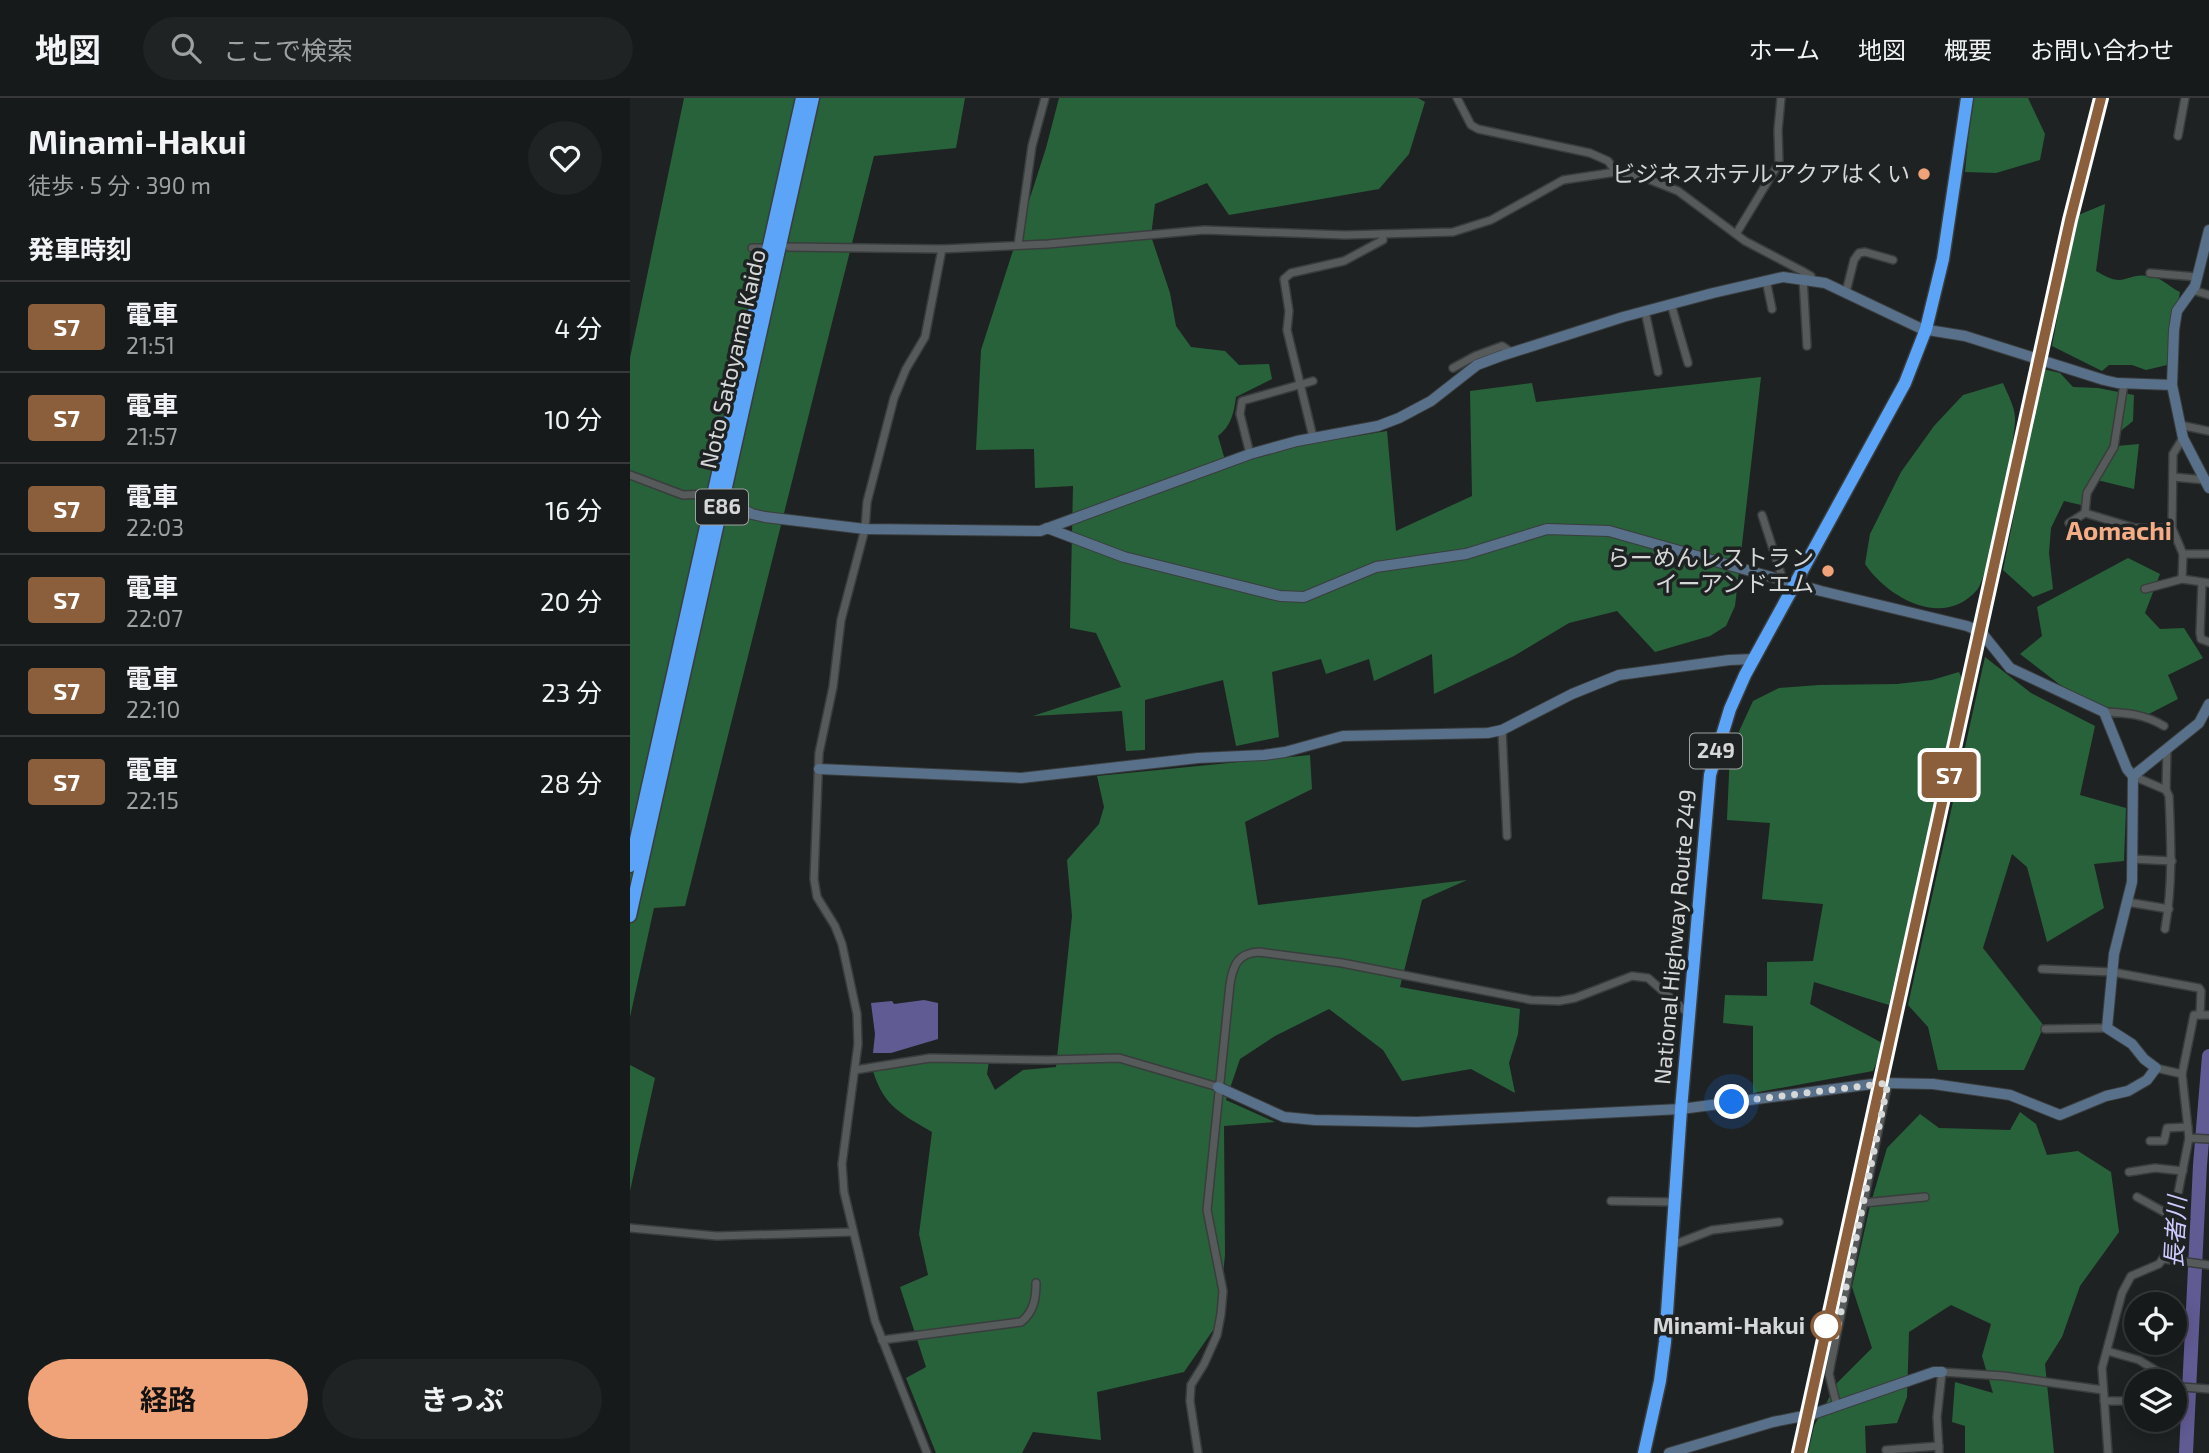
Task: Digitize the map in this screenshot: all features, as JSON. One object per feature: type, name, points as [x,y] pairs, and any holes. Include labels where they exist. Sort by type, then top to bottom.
[{"type":"highway","name":"Noto Satoyama Kaido","points":[[630,866],[802,98]]},
{"type":"highway","name":"Noto Satoyama Kaido","points":[[630,916],[813,98]]},
{"type":"highway","name":"National Highway Route 249","points":[[1644,1453],[1660,1381],[1710,775],[1730,709],[1789,582],[1905,383],[1926,329],[1943,259],[1967,98]]},
{"type":"street","points":[[1018,245],[1032,146],[1045,98]]},
{"type":"street","points":[[1457,98],[1471,125],[1478,129],[1590,153],[1608,162],[1616,172]]},
{"type":"street","points":[[1736,234],[1779,163],[1781,98]]},
{"type":"street","points":[[2178,136],[2185,98]]},
{"type":"street","points":[[789,247],[942,249],[1204,230],[1441,233],[1491,220],[1563,180],[1616,172],[1643,177],[1678,191],[1736,234],[1811,276],[1807,279],[1807,346]]},
{"type":"street","points":[[2207,484],[2183,438],[2172,386],[2177,311],[2198,277],[2209,230]]},
{"type":"street","points":[[1314,438],[1287,330],[1289,311],[1284,285],[1287,275],[1350,259],[1382,240],[1382,234]]},
{"type":"street","points":[[752,248],[761,248]]},
{"type":"street","points":[[927,1453],[882,1340],[844,1192],[842,1164],[858,1044],[857,1014],[842,944],[814,888],[819,753],[833,687],[841,620],[864,529],[867,502],[894,398],[906,369],[925,337],[942,249]]},
{"type":"street","points":[[1846,292],[1854,260],[1859,253],[1865,252],[1893,260]]},
{"type":"street","points":[[2150,273],[2198,277]]},
{"type":"street","points":[[730,503],[765,517],[864,529],[1032,531],[1047,528],[1250,454],[1378,426],[1431,401],[1477,365],[1511,352],[1644,311],[1783,277],[1807,279],[1846,292],[1901,320],[1926,329],[1965,336],[2104,380],[2124,384],[2172,386]]},
{"type":"street","points":[[1766,280],[1772,309]]},
{"type":"street","points":[[2192,290],[2209,295]]},
{"type":"street","points":[[1671,304],[1688,363]]},
{"type":"street","points":[[1644,311],[1658,372]]},
{"type":"street","points":[[1452,368],[1502,346],[1511,352]]},
{"type":"street","points":[[1250,454],[1240,414],[1242,401],[1313,381]]},
{"type":"street","points":[[2085,513],[2087,493],[2114,447],[2124,384]]},
{"type":"street","points":[[2180,425],[2209,431]]},
{"type":"street","points":[[2182,579],[2183,554],[2172,528],[2173,454],[2183,438]]},
{"type":"street","points":[[630,475],[683,495],[706,494]]},
{"type":"street","points":[[2173,477],[2207,484]]},
{"type":"street","points":[[2069,523],[2085,513],[2135,528],[2172,528]]},
{"type":"street","points":[[1762,515],[1789,582]]},
{"type":"street","points":[[1047,528],[1124,557],[1293,597],[1318,594],[1376,567],[1466,554],[1547,529],[1609,531],[1789,582],[1966,626],[1981,632],[2010,668],[2104,712],[2150,717],[2164,726]]},
{"type":"street","points":[[2183,554],[2209,554]]},
{"type":"street","points":[[2145,589],[2182,579],[2206,583],[2200,633],[2201,639],[2209,642]]},
{"type":"street","points":[[819,769],[1021,778],[1187,759],[1264,755],[1343,736],[1488,733],[1502,730],[1572,694],[1619,675],[1755,659]]},
{"type":"street","points":[[2133,776],[2199,723],[2209,704]]},
{"type":"street","points":[[2104,712],[2127,769],[2133,776],[2166,790]]},
{"type":"street","points":[[1502,730],[1507,836]]},
{"type":"street","points":[[2165,929],[2172,861],[2169,796],[2166,790],[2168,748]]},
{"type":"street","points":[[2107,1028],[2112,972],[2132,882],[2133,776]]},
{"type":"street","points":[[2133,859],[2172,861]]},
{"type":"street","points":[[2127,902],[2169,909]]},
{"type":"street","points":[[1198,1453],[1190,1401],[1191,1385],[1217,1335],[1222,1314],[1223,1291],[1207,1210],[1232,971],[1240,958],[1252,953],[1342,963],[1531,1000],[1559,1001],[1575,998],[1632,976],[1640,976],[1648,978],[1690,1015]]},
{"type":"street","points":[[2042,969],[2112,972],[2200,989],[2205,1015],[2194,1015],[2182,1074],[2188,1127],[2193,1138],[2164,1259],[2159,1264],[2130,1276],[2122,1293],[2102,1368],[2108,1453]]},
{"type":"street","points":[[2045,1028],[2107,1028],[2132,1045],[2156,1068],[2182,1074]]},
{"type":"street","points":[[855,1070],[954,1056],[1048,1060],[1119,1058],[1218,1087],[1284,1117],[1417,1122],[1682,1109],[1888,1083],[1933,1084],[2010,1095],[2060,1115],[2106,1096],[2128,1091],[2147,1080],[2156,1068]]},
{"type":"street","points":[[1836,1406],[1829,1374],[1888,1083]]},
{"type":"street","points":[[2150,1141],[2164,1141],[2167,1128],[2188,1127]]},
{"type":"street","points":[[2193,1138],[2208,1139]]},
{"type":"street","points":[[2129,1172],[2155,1168],[2183,1171]]},
{"type":"street","points":[[1863,1203],[1925,1197]]},
{"type":"street","points":[[2137,1198],[2175,1218]]},
{"type":"street","points":[[1611,1201],[1676,1202]]},
{"type":"street","points":[[1673,1245],[1712,1230],[1779,1222]]},
{"type":"street","points":[[630,1228],[717,1236],[853,1232]]},
{"type":"street","points":[[2164,1259],[2209,1265]]},
{"type":"street","points":[[882,1340],[1021,1322],[1028,1317],[1035,1300],[1035,1283]]},
{"type":"street","points":[[2107,1351],[2139,1360],[2154,1369]]},
{"type":"street","points":[[1669,1453],[1836,1406],[1934,1372],[2004,1376],[2103,1390]]},
{"type":"street","points":[[1886,1450],[1939,1450],[1937,1417],[1942,1372]]},
{"type":"street","points":[[2187,1385],[2209,1389]]},
{"type":"street","points":[[2104,1401],[2124,1401]]},
{"type":"green space","points":[[684,98],[965,98],[956,148],[874,156],[685,906],[654,908],[630,1017],[630,358]]},
{"type":"green space","points":[[1059,98],[1418,98],[1425,102],[1409,154],[1379,189],[1229,215],[1207,183],[1155,204],[1151,236],[1170,293],[1176,326],[1191,347],[1225,351],[1239,365],[1269,364],[1272,379],[1236,397],[1231,419],[1218,436],[1227,467],[1283,448],[1387,431],[1396,531],[1472,496],[1470,391],[1532,383],[1536,402],[1761,377],[1735,606],[1726,626],[1710,636],[1655,652],[1617,611],[1569,623],[1514,656],[1434,694],[1432,654],[1374,681],[1369,659],[1326,674],[1321,659],[1272,672],[1279,737],[1236,746],[1223,680],[1145,700],[1145,750],[1126,751],[1122,711],[1033,716],[1121,687],[1096,633],[1070,628],[1073,486],[1035,488],[1034,449],[976,450],[981,350],[1046,148]]},
{"type":"green space","points":[[1972,98],[2028,98],[2045,134],[2040,160],[1996,173],[1965,172]]},
{"type":"green space","points":[[2105,204],[2096,271],[2106,277],[2120,280],[2141,275],[2154,277],[2180,292],[2167,365],[2146,370],[2132,365],[2109,365],[2102,371],[2052,346],[2076,216]]},
{"type":"green space","points":[[2043,369],[2060,373],[2073,387],[2098,388],[2134,395],[2133,421],[2117,434],[2117,446],[2139,444],[2134,489],[2097,480],[2081,505],[2064,501],[2051,528],[2049,553],[2053,589],[2033,597],[2003,570]]},
{"type":"green space","points":[[2003,383],[2014,409],[2014,431],[2001,507],[1982,580],[1977,590],[1963,601],[1948,607],[1933,608],[1917,604],[1887,588],[1865,564],[1870,534],[1901,472],[1934,426],[1963,395]]},
{"type":"green space","points":[[2128,558],[2160,574],[2145,613],[2160,629],[2184,628],[2203,658],[2168,675],[2178,699],[2145,716],[2113,718],[2059,684],[2020,654],[2042,636],[2037,607]]},
{"type":"green space","points":[[1985,657],[2031,693],[2095,726],[2080,795],[2126,808],[2124,861],[2094,864],[2104,908],[2047,942],[2027,867],[2012,854],[1983,948],[2044,1026],[2024,1070],[1938,1070],[1928,1027],[1908,1005]]},
{"type":"green space","points":[[1959,672],[1967,691],[1925,846],[1889,1005],[1814,982],[1810,1004],[1884,1044],[1873,1071],[1753,1093],[1753,1026],[1723,1023],[1725,995],[1767,996],[1767,962],[1813,961],[1823,904],[1762,899],[1770,823],[1727,820],[1730,751],[1753,701],[1779,688],[1897,684],[1932,680]]},
{"type":"green space","points":[[1310,755],[1312,789],[1245,822],[1258,905],[1467,880],[1422,900],[1400,987],[1520,1009],[1518,1034],[1509,1063],[1515,1093],[1471,1069],[1402,1081],[1383,1050],[1329,1009],[1275,1036],[1240,1059],[1226,1100],[1275,1122],[1224,1126],[1225,1255],[1218,1323],[1184,1372],[1097,1392],[1101,1440],[1033,1432],[1022,1453],[936,1453],[906,1378],[926,1367],[900,1287],[928,1275],[919,1234],[932,1132],[895,1108],[877,1083],[873,1071],[931,1061],[989,1061],[987,1074],[995,1090],[1023,1070],[1056,1067],[1072,916],[1067,860],[1099,824],[1104,807],[1097,776]]},
{"type":"green space","points":[[630,1065],[655,1078],[630,1191]]},
{"type":"green space","points":[[2020,1112],[2036,1124],[2047,1155],[2078,1151],[2111,1172],[2119,1232],[2080,1286],[2062,1337],[2045,1364],[2054,1453],[1965,1453],[1965,1426],[1952,1422],[1955,1382],[1993,1393],[1982,1356],[1991,1324],[1951,1305],[1909,1332],[1907,1397],[1897,1423],[1865,1426],[1866,1453],[1808,1453],[1814,1426],[1837,1383],[1872,1348],[1852,1287],[1870,1206],[1887,1148],[1920,1114],[1939,1128],[2010,1130]]},
{"type":"shaded area","points":[[924,1000],[938,1003],[938,1039],[891,1053],[873,1053],[875,1034],[871,1003],[892,1001],[894,1004]]},
{"type":"waterway","name":"長者川","points":[[2186,1453],[2200,1165],[2209,1056]]},
{"type":"railway","points":[[1799,1453],[2070,220],[2101,98]]},
{"type":"train","name":"S7","points":[[1799,1453],[2070,220],[2101,98]]},
{"type":"place","name":"ビジネスホテルアクアはくい","points":[[1924,174]]},
{"type":"place","name":"らーめんレストラン イーアンドエム","points":[[1828,571]]},
{"type":"place","name":"Minami-Hakui","points":[[1826,1326]]},
{"type":"district","name":"Aomachi","points":[[2119,531]]},
{"type":"route","points":[[1732,1102],[1888,1083],[1836,1336],[1826,1326]]}]
